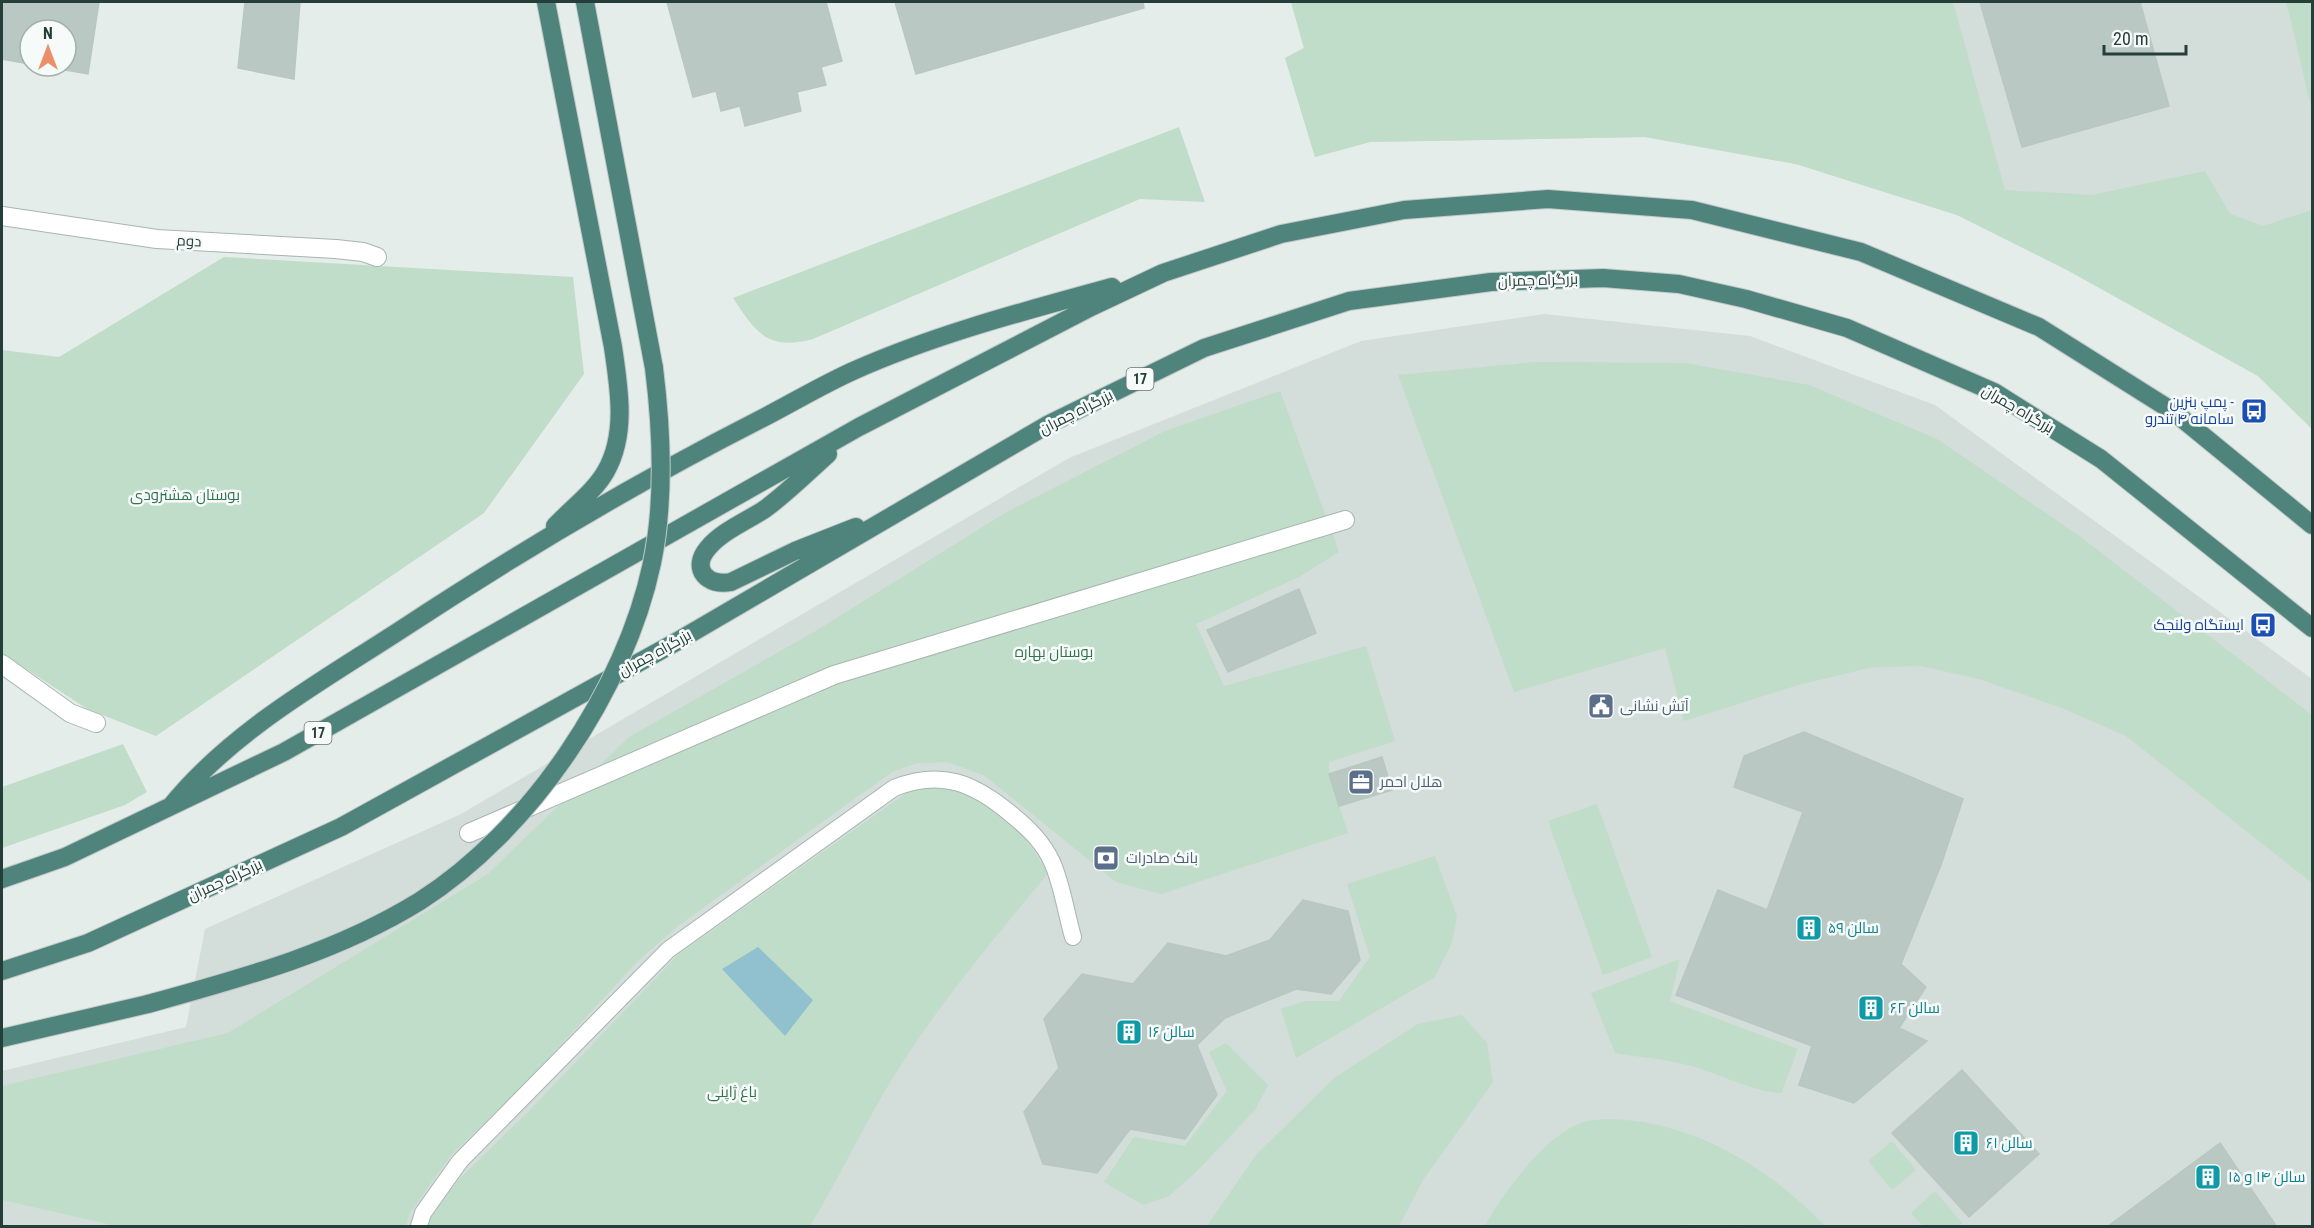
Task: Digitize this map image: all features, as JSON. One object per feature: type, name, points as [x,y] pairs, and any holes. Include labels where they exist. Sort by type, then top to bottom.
[{"type":"highway","points":[[541,541],[605,473],[615,452],[620,405],[613,347],[546,2]]},
{"type":"highway","points":[[2,1038],[148,1004],[282,965],[324,950],[383,922],[420,900],[463,869],[497,838],[546,783],[586,722],[604,690],[627,639],[646,586],[658,522],[660,438],[654,368],[585,2]]},
{"type":"highway","name":"17","points":[[2,879],[65,857],[294,747],[859,427],[1027,338],[1163,273],[1281,234],[1404,210],[1548,199],[1692,210],[1861,252],[2039,327],[2174,412],[2313,523]]},
{"type":"highway","points":[[167,810],[196,775],[237,740],[319,682],[541,541],[694,453],[854,371],[988,321],[1163,273]]},
{"type":"highway","name":"بزرگراه چمران","points":[[2,972],[87,943],[341,827],[676,642],[1049,424],[1204,348],[1349,301],[1491,282],[1603,278],[1679,284],[1746,299],[1847,328],[1994,392],[2101,459],[2313,628]]},
{"type":"highway","points":[[859,427],[767,507],[713,542],[701,561],[701,570],[708,580],[720,585],[731,582],[795,551],[915,503]]},
{"type":"street","name":"دوم","points":[[2,216],[157,239],[336,249],[363,252],[377,257]]},
{"type":"street","points":[[469,833],[834,675],[1345,520]]},
{"type":"street","points":[[2,664],[70,713],[96,723]]},
{"type":"street","points":[[419,1227],[423,1213],[460,1161],[668,950],[894,788],[927,779],[959,782],[993,799],[1028,828],[1043,846],[1053,864],[1073,937]]},
{"type":"shaded area","points":[[1291,2],[2312,2],[2312,429],[2258,376],[2067,270],[1957,215],[1796,164],[1645,137],[1370,142],[1315,157],[1285,58],[1304,48]]},
{"type":"shaded area","points":[[1544,314],[1750,336],[1935,405],[2312,679],[2312,1226],[2,1226],[2,1071],[186,1027],[205,929],[461,814],[1069,458],[1361,341]]},
{"type":"green space","points":[[1291,2],[1953,2],[2005,190],[2092,195],[2205,171],[2230,214],[2263,226],[2312,210],[2312,429],[2258,376],[2067,270],[1957,215],[1796,164],[1645,137],[1370,142],[1315,157],[1285,58],[1304,48]]},
{"type":"green space","points":[[2286,2],[2312,2],[2312,111],[2289,13]]},
{"type":"green space","points":[[1179,127],[1205,202],[1140,199],[813,339],[785,343],[774,341],[757,330],[733,298]]},
{"type":"green space","name":"بوستان هشترودی","points":[[224,257],[573,277],[584,374],[484,513],[156,736],[87,709],[2,653],[2,350],[59,357]]},
{"type":"green space","points":[[1537,362],[1685,363],[1809,385],[1937,439],[2078,535],[2312,715],[2312,883],[2126,736],[2062,708],[1979,679],[1921,666],[1873,667],[1798,685],[1684,721],[1665,648],[1514,692],[1398,375]]},
{"type":"green space","name":"بوستان بهاره","points":[[1280,391],[1339,552],[1299,577],[1196,624],[1224,686],[1366,646],[1395,741],[1329,762],[1329,774],[1348,833],[1161,894],[1116,882],[985,776],[948,762],[917,763],[892,772],[678,926],[638,961],[528,1080],[451,1155],[410,1213],[406,1226],[117,1226],[2,1200],[2,1086],[228,1033],[488,874],[629,737],[814,632],[1005,513],[1165,431]]},
{"type":"green space","points":[[123,744],[147,792],[125,805],[2,848],[2,787]]},
{"type":"green space","name":"باغ ژاپنی","points":[[926,785],[970,795],[1000,810],[1023,835],[1048,873],[973,965],[920,1036],[879,1101],[810,1226],[419,1226],[437,1201],[530,1110],[680,953],[905,794]]},
{"type":"green space","points":[[1597,804],[1652,957],[1603,975],[1548,821]]},
{"type":"green space","points":[[1435,856],[1457,916],[1452,943],[1435,977],[1296,1058],[1281,1009],[1306,1001],[1339,1001],[1370,957],[1347,884]]},
{"type":"green space","points":[[1680,959],[1670,1001],[1798,1049],[1781,1093],[1747,1086],[1688,1065],[1615,1053],[1591,993]]},
{"type":"green space","points":[[1462,1015],[1487,1043],[1493,1082],[1423,1180],[1399,1226],[1207,1226],[1256,1155],[1334,1078],[1418,1024]]},
{"type":"green space","points":[[1226,1043],[1268,1085],[1255,1110],[1196,1172],[1169,1196],[1143,1205],[1104,1182],[1134,1137],[1185,1146],[1227,1091],[1209,1052]]},
{"type":"green space","points":[[1604,1119],[1636,1121],[1667,1127],[1725,1150],[1752,1165],[1778,1184],[1825,1226],[1691,1224],[1485,1226],[1513,1183],[1553,1140],[1581,1123]]},
{"type":"green space","points":[[1892,1141],[1916,1170],[1892,1190],[1868,1161]]},
{"type":"green space","points":[[1935,1191],[1962,1223],[1958,1226],[1923,1226],[1911,1213]]},
{"type":"water","points":[[758,947],[813,1000],[785,1036],[722,969]]},
{"type":"building","points":[[2,2],[99,2],[88,74],[78,72],[78,18],[18,18],[18,62],[2,59]]},
{"type":"building","points":[[245,2],[300,2],[294,79],[238,68]]},
{"type":"building","points":[[667,2],[826,2],[842,61],[821,67],[826,85],[797,92],[801,111],[745,126],[740,106],[721,111],[716,91],[693,97]]},
{"type":"building","points":[[895,2],[1143,2],[1144,8],[916,74]]},
{"type":"building","points":[[1980,2],[2140,2],[2169,106],[2022,147]]},
{"type":"building","points":[[1299,589],[1316,633],[1228,672],[1207,630]]},
{"type":"building","points":[[1804,732],[1963,799],[1941,865],[1901,964],[1926,987],[1899,1028],[1927,1041],[1854,1103],[1799,1085],[1812,1046],[1676,995],[1718,890],[1767,910],[1803,812],[1734,787],[1744,756]]},
{"type":"building","name":"هلال احمر","points":[[1382,757],[1392,790],[1339,806],[1329,774]]},
{"type":"building","name":"سالن ۱۶","points":[[1303,900],[1348,911],[1360,960],[1331,994],[1296,989],[1225,1018],[1197,1045],[1217,1095],[1185,1139],[1130,1129],[1097,1173],[1043,1164],[1024,1112],[1059,1068],[1044,1019],[1082,974],[1133,984],[1168,943],[1226,956],[1270,940]]},
{"type":"building","name":"سالن ۶۱","points":[[1962,1070],[2039,1154],[1969,1217],[1892,1133]]},
{"type":"building","name":"سالن ۱۴ و ۱۵","points":[[2220,1143],[2277,1227],[2107,1227]]},
{"type":"place","name":"پمپ بنزین - سامانه ۴ تندرو","points":[[2254,411]]},
{"type":"place","name":"ایستگاه ولنجک","points":[[2263,625]]},
{"type":"place","name":"آتش نشانی","points":[[1601,706]]},
{"type":"place","name":"هلال احمر","points":[[1361,782]]},
{"type":"place","name":"بانک صادرات","points":[[1106,858]]},
{"type":"place","name":"سالن ۵۹","points":[[1809,928]]},
{"type":"place","name":"سالن ۶۲","points":[[1871,1008]]},
{"type":"place","name":"سالن ۱۶","points":[[1129,1032]]},
{"type":"place","name":"سالن ۶۱","points":[[1966,1143]]},
{"type":"place","name":"سالن ۱۴ و ۱۵","points":[[2208,1177]]}]
